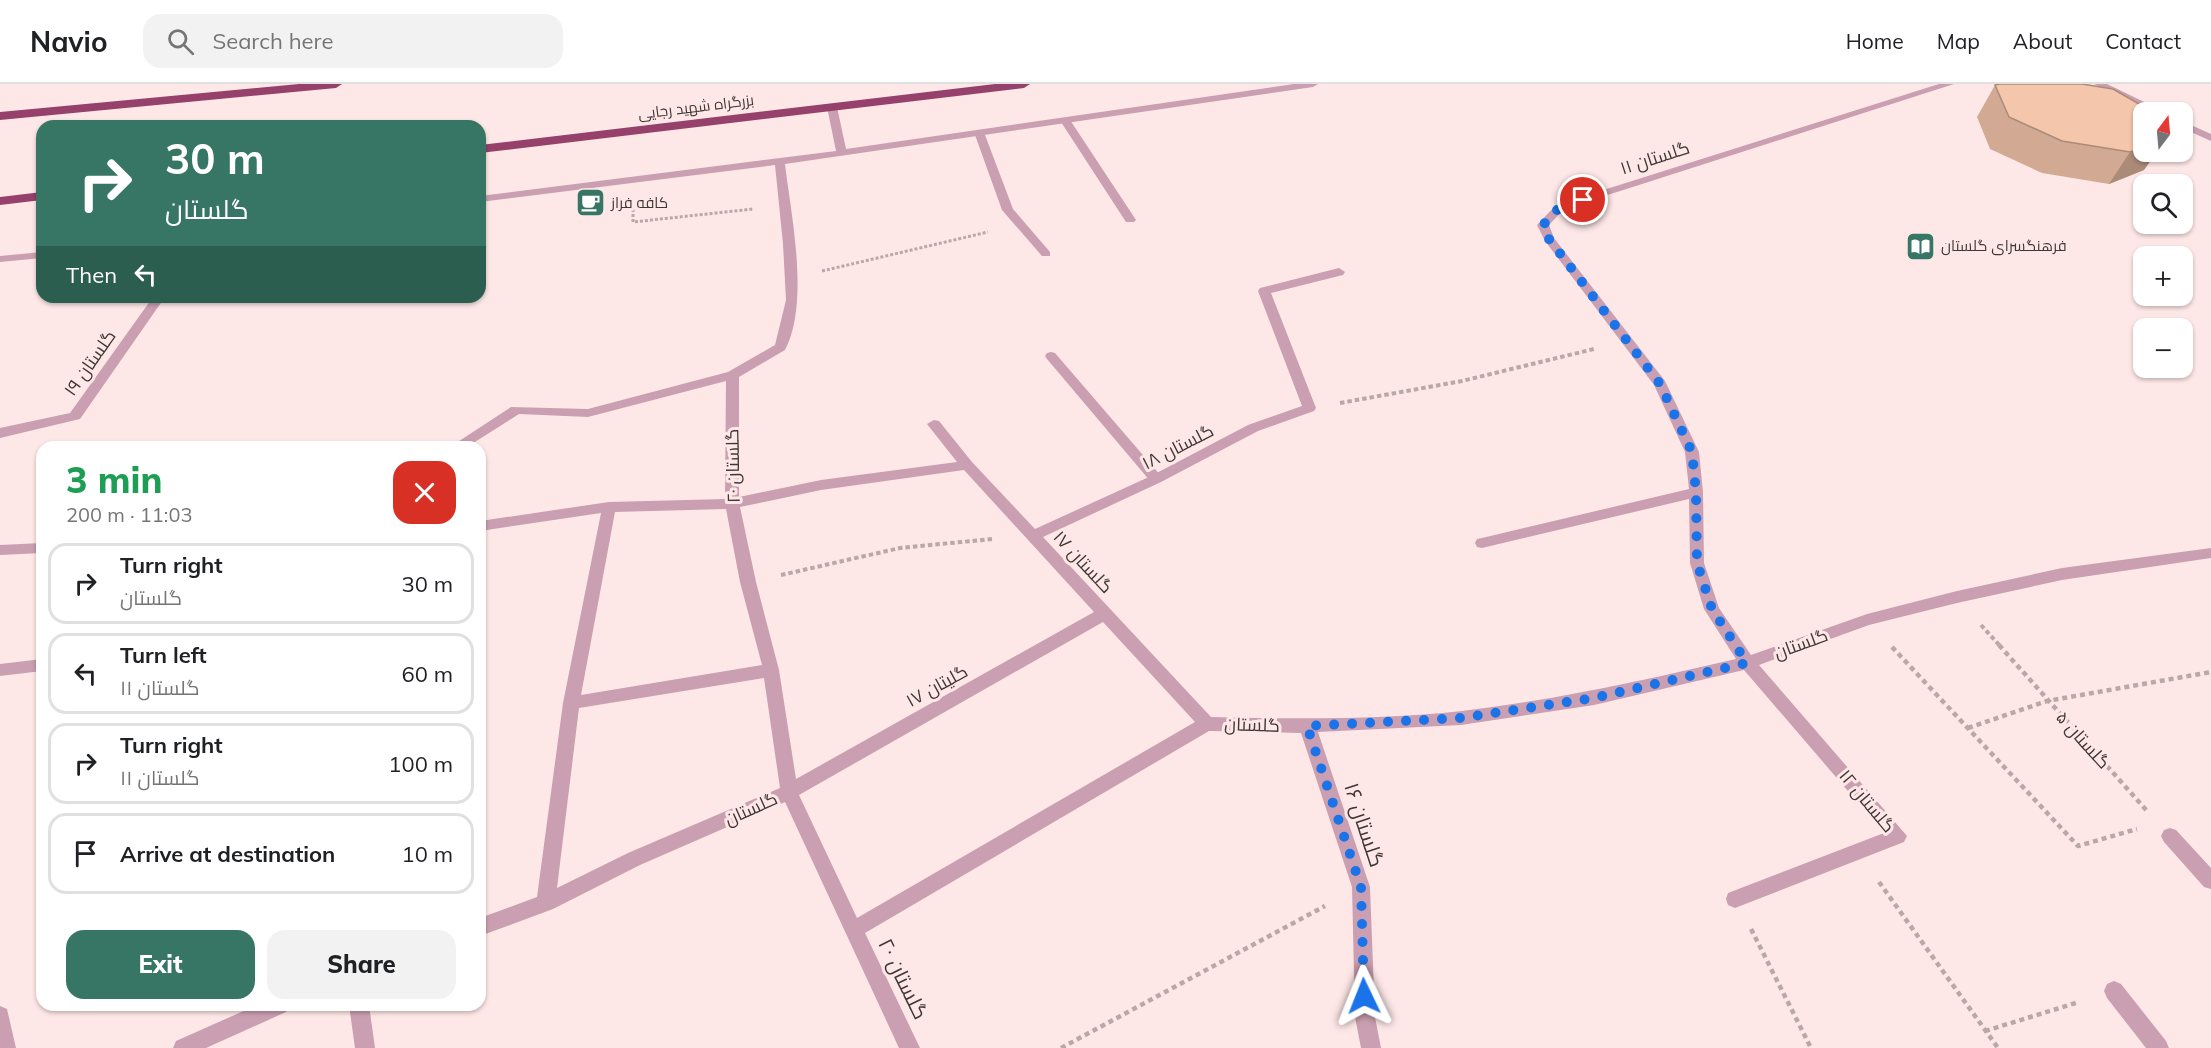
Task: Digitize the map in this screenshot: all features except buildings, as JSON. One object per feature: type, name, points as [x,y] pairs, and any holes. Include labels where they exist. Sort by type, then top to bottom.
[{"type":"highway","points":[[0,116],[336,84]]},
{"type":"highway","name":"بزرگراه شهید رجایی","points":[[486,148],[1024,84]]},
{"type":"highway","points":[[0,192],[36,194]]},
{"type":"highway","points":[[0,201],[36,195]]},
{"type":"street","points":[[486,198],[780,163],[1313,84]]},
{"type":"street","name":"گلستان ۱۱","points":[[1747,663],[1712,609],[1697,563],[1696,492],[1692,452],[1660,384],[1549,239],[1543,225],[1560,207],[1949,84]]},
{"type":"street","points":[[2104,84],[2140,102]]},
{"type":"street","points":[[832,107],[842,154]]},
{"type":"street","points":[[1066,122],[1130,220]]},
{"type":"street","points":[[2193,129],[2211,138]]},
{"type":"street","points":[[980,135],[1008,210],[1047,254]]},
{"type":"street","points":[[467,441],[516,410],[588,413],[733,375],[781,346],[792,300],[780,163]]},
{"type":"street","points":[[0,259],[36,256]]},
{"type":"street","points":[[1309,408],[1264,291],[1339,272]]},
{"type":"street","name":"گلستان ۱۹","points":[[0,433],[75,416],[155,303]]},
{"type":"street","points":[[1051,356],[1156,479]]},
{"type":"street","name":"گلستان ۲۰","points":[[733,375],[732,504],[748,582],[771,670],[789,792]]},
{"type":"street","name":"گلستان ۱۸","points":[[1032,536],[1156,479],[1253,428],[1309,408]]},
{"type":"street","name":"گلستان ۱۷","points":[[934,424],[967,465],[1208,724]]},
{"type":"street","points":[[486,525],[609,507],[732,504],[821,485],[967,465]]},
{"type":"street","points":[[1482,543],[1696,492]]},
{"type":"street","points":[[546,903],[571,703],[609,507]]},
{"type":"street","points":[[0,550],[36,548]]},
{"type":"street","name":"گلستان","points":[[486,925],[546,903],[634,860],[789,792],[853,930],[1208,724],[1307,726],[1461,718],[1594,698],[1747,663],[1867,620],[1957,597],[2062,574],[2211,553]]},
{"type":"street","name":"گلیتان ۱۷","points":[[789,792],[1104,614]]},
{"type":"street","name":"گلستان ۱۲","points":[[1736,899],[1898,836],[1747,663]]},
{"type":"street","points":[[0,670],[36,667]]},
{"type":"street","points":[[571,703],[771,670]]},
{"type":"street","name":"گلستان ۱۶","points":[[1307,726],[1361,887],[1365,1017],[1371,1048]]},
{"type":"street","points":[[2164,830],[2211,881]]},
{"type":"street","name":"گلستان ۲۰","points":[[853,930],[910,1048]]},
{"type":"street","points":[[2114,991],[2159,1048]]},
{"type":"street","points":[[183,1048],[266,1011]]},
{"type":"street","points":[[361,1011],[365,1048]]},
{"type":"street","points":[[0,1016],[6,1048]]},
{"type":"path","points":[[634,181],[633,222],[785,206]]},
{"type":"path","points":[[791,278],[1020,225]]},
{"type":"path","points":[[1309,408],[1462,381],[1627,340]]},
{"type":"path","points":[[748,582],[900,548],[1032,536]]},
{"type":"path","name":"گلستان ۵","points":[[1957,597],[2164,830]]},
{"type":"path","points":[[1867,620],[2078,846],[2164,830]]},
{"type":"path","points":[[1968,728],[2047,701],[2211,672]]},
{"type":"path","points":[[1857,852],[1998,1048]]},
{"type":"path","points":[[1061,1048],[1361,887]]},
{"type":"path","points":[[1736,899],[1811,1048]]},
{"type":"path","points":[[1985,1031],[2114,991]]},
{"type":"place","name":"کافه فراز","points":[[590,203]]},
{"type":"place","name":"فرهنگسرای گلستان","points":[[1920,246]]},
{"type":"route","points":[[1364,996],[1361,887],[1307,726],[1461,718],[1594,698],[1747,663],[1712,609],[1697,563],[1696,492],[1692,452],[1660,384],[1549,239],[1543,225],[1560,207],[1583,200]]}]
